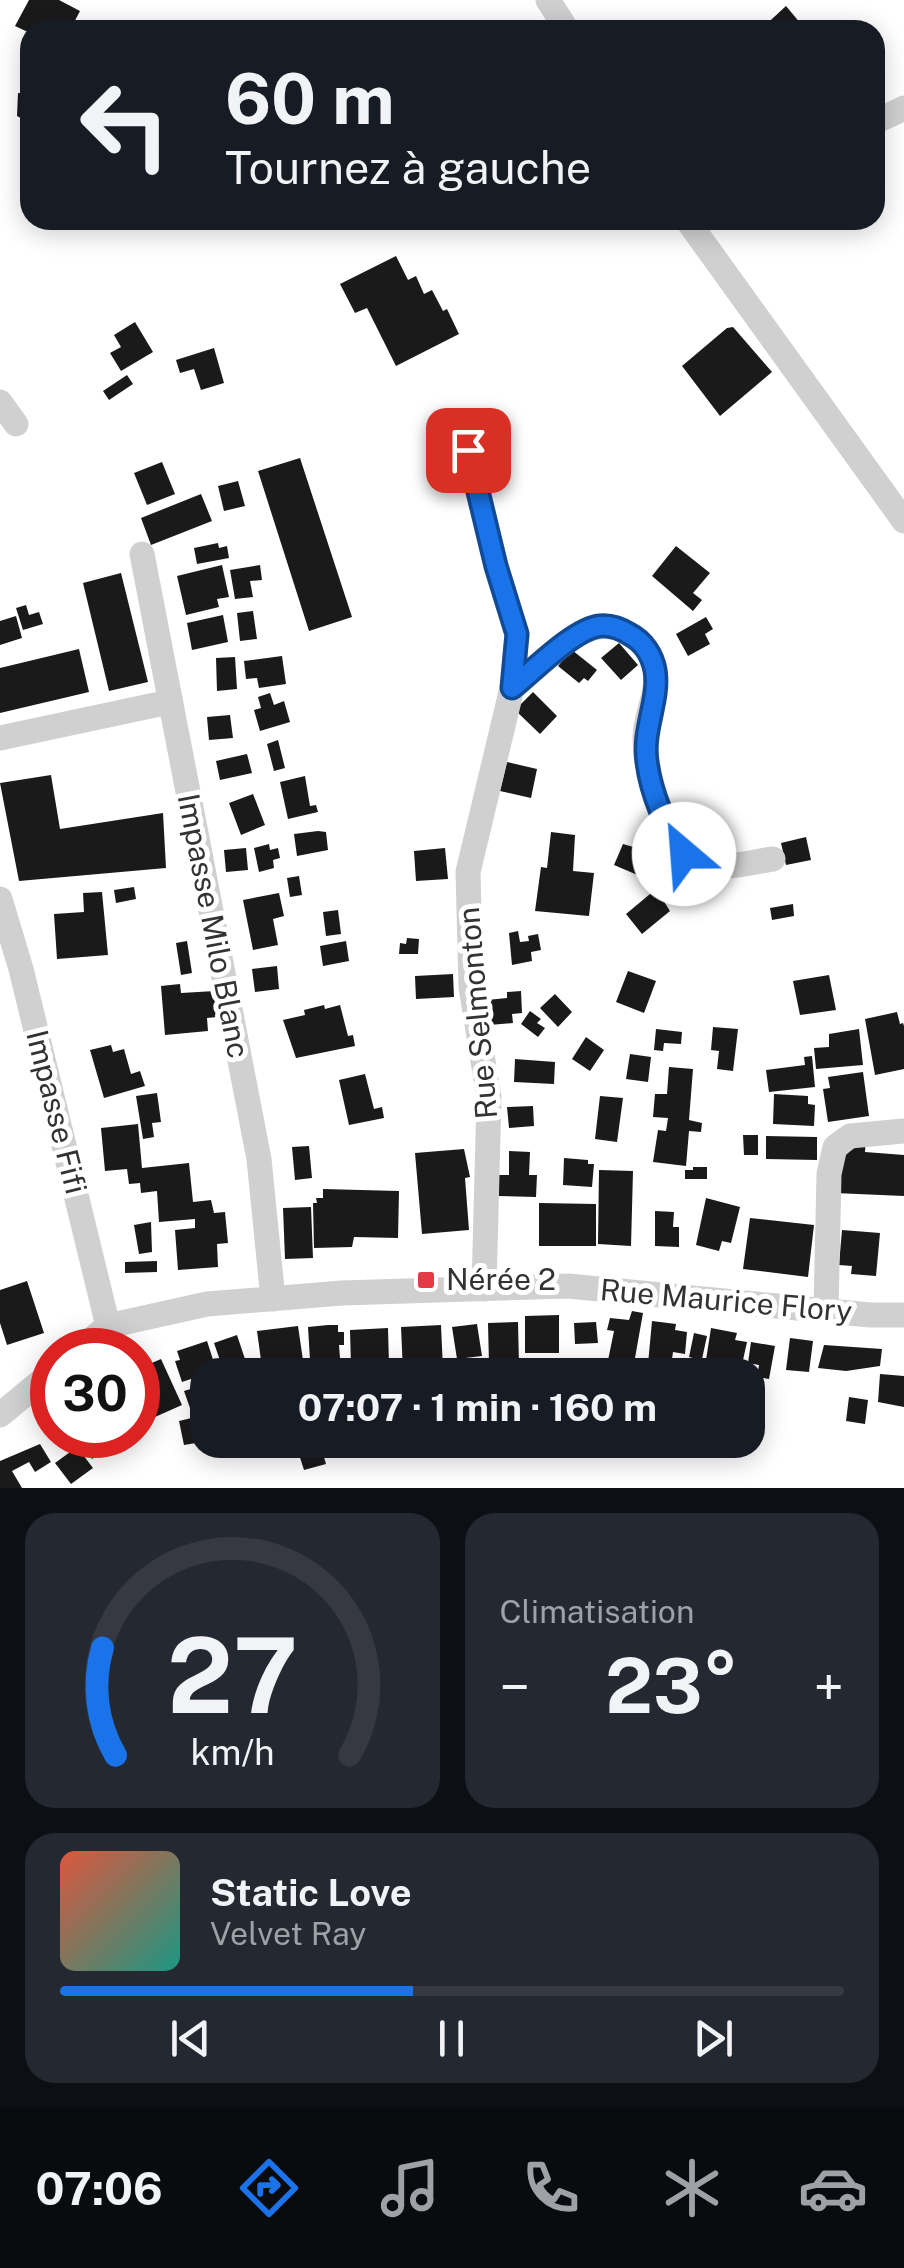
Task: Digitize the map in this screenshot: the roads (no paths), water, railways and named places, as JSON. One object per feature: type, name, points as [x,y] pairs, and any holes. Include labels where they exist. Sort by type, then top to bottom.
[{"type":"street","points":[[699,230],[904,521]]},
{"type":"street","points":[[0,402],[16,424]]},
{"type":"street","name":"Rue Selmonton","points":[[468,450],[517,634],[512,688],[468,872],[471,987],[488,1098],[484,1289]]},
{"type":"street","name":"Impasse Milo Blanc","points":[[142,554],[259,1159],[273,1299]]},
{"type":"street","points":[[512,688],[582,632],[599,626],[635,636],[649,651],[655,671],[655,690],[644,735],[647,766],[672,836],[684,854],[702,864],[721,867],[773,859]]},
{"type":"street","points":[[0,738],[169,702]]},
{"type":"street","name":"Impasse Fifi","points":[[0,899],[21,969],[108,1326]]},
{"type":"street","points":[[826,1311],[828,1174],[835,1147],[850,1136],[904,1131]]},
{"type":"street","name":"Rue Maurice Flory","points":[[106,1328],[207,1304],[568,1286],[904,1315]]},
{"type":"street","points":[[0,1415],[30,1390]]},
{"type":"place","name":"Nérée 2","points":[[426,1280]]}]
